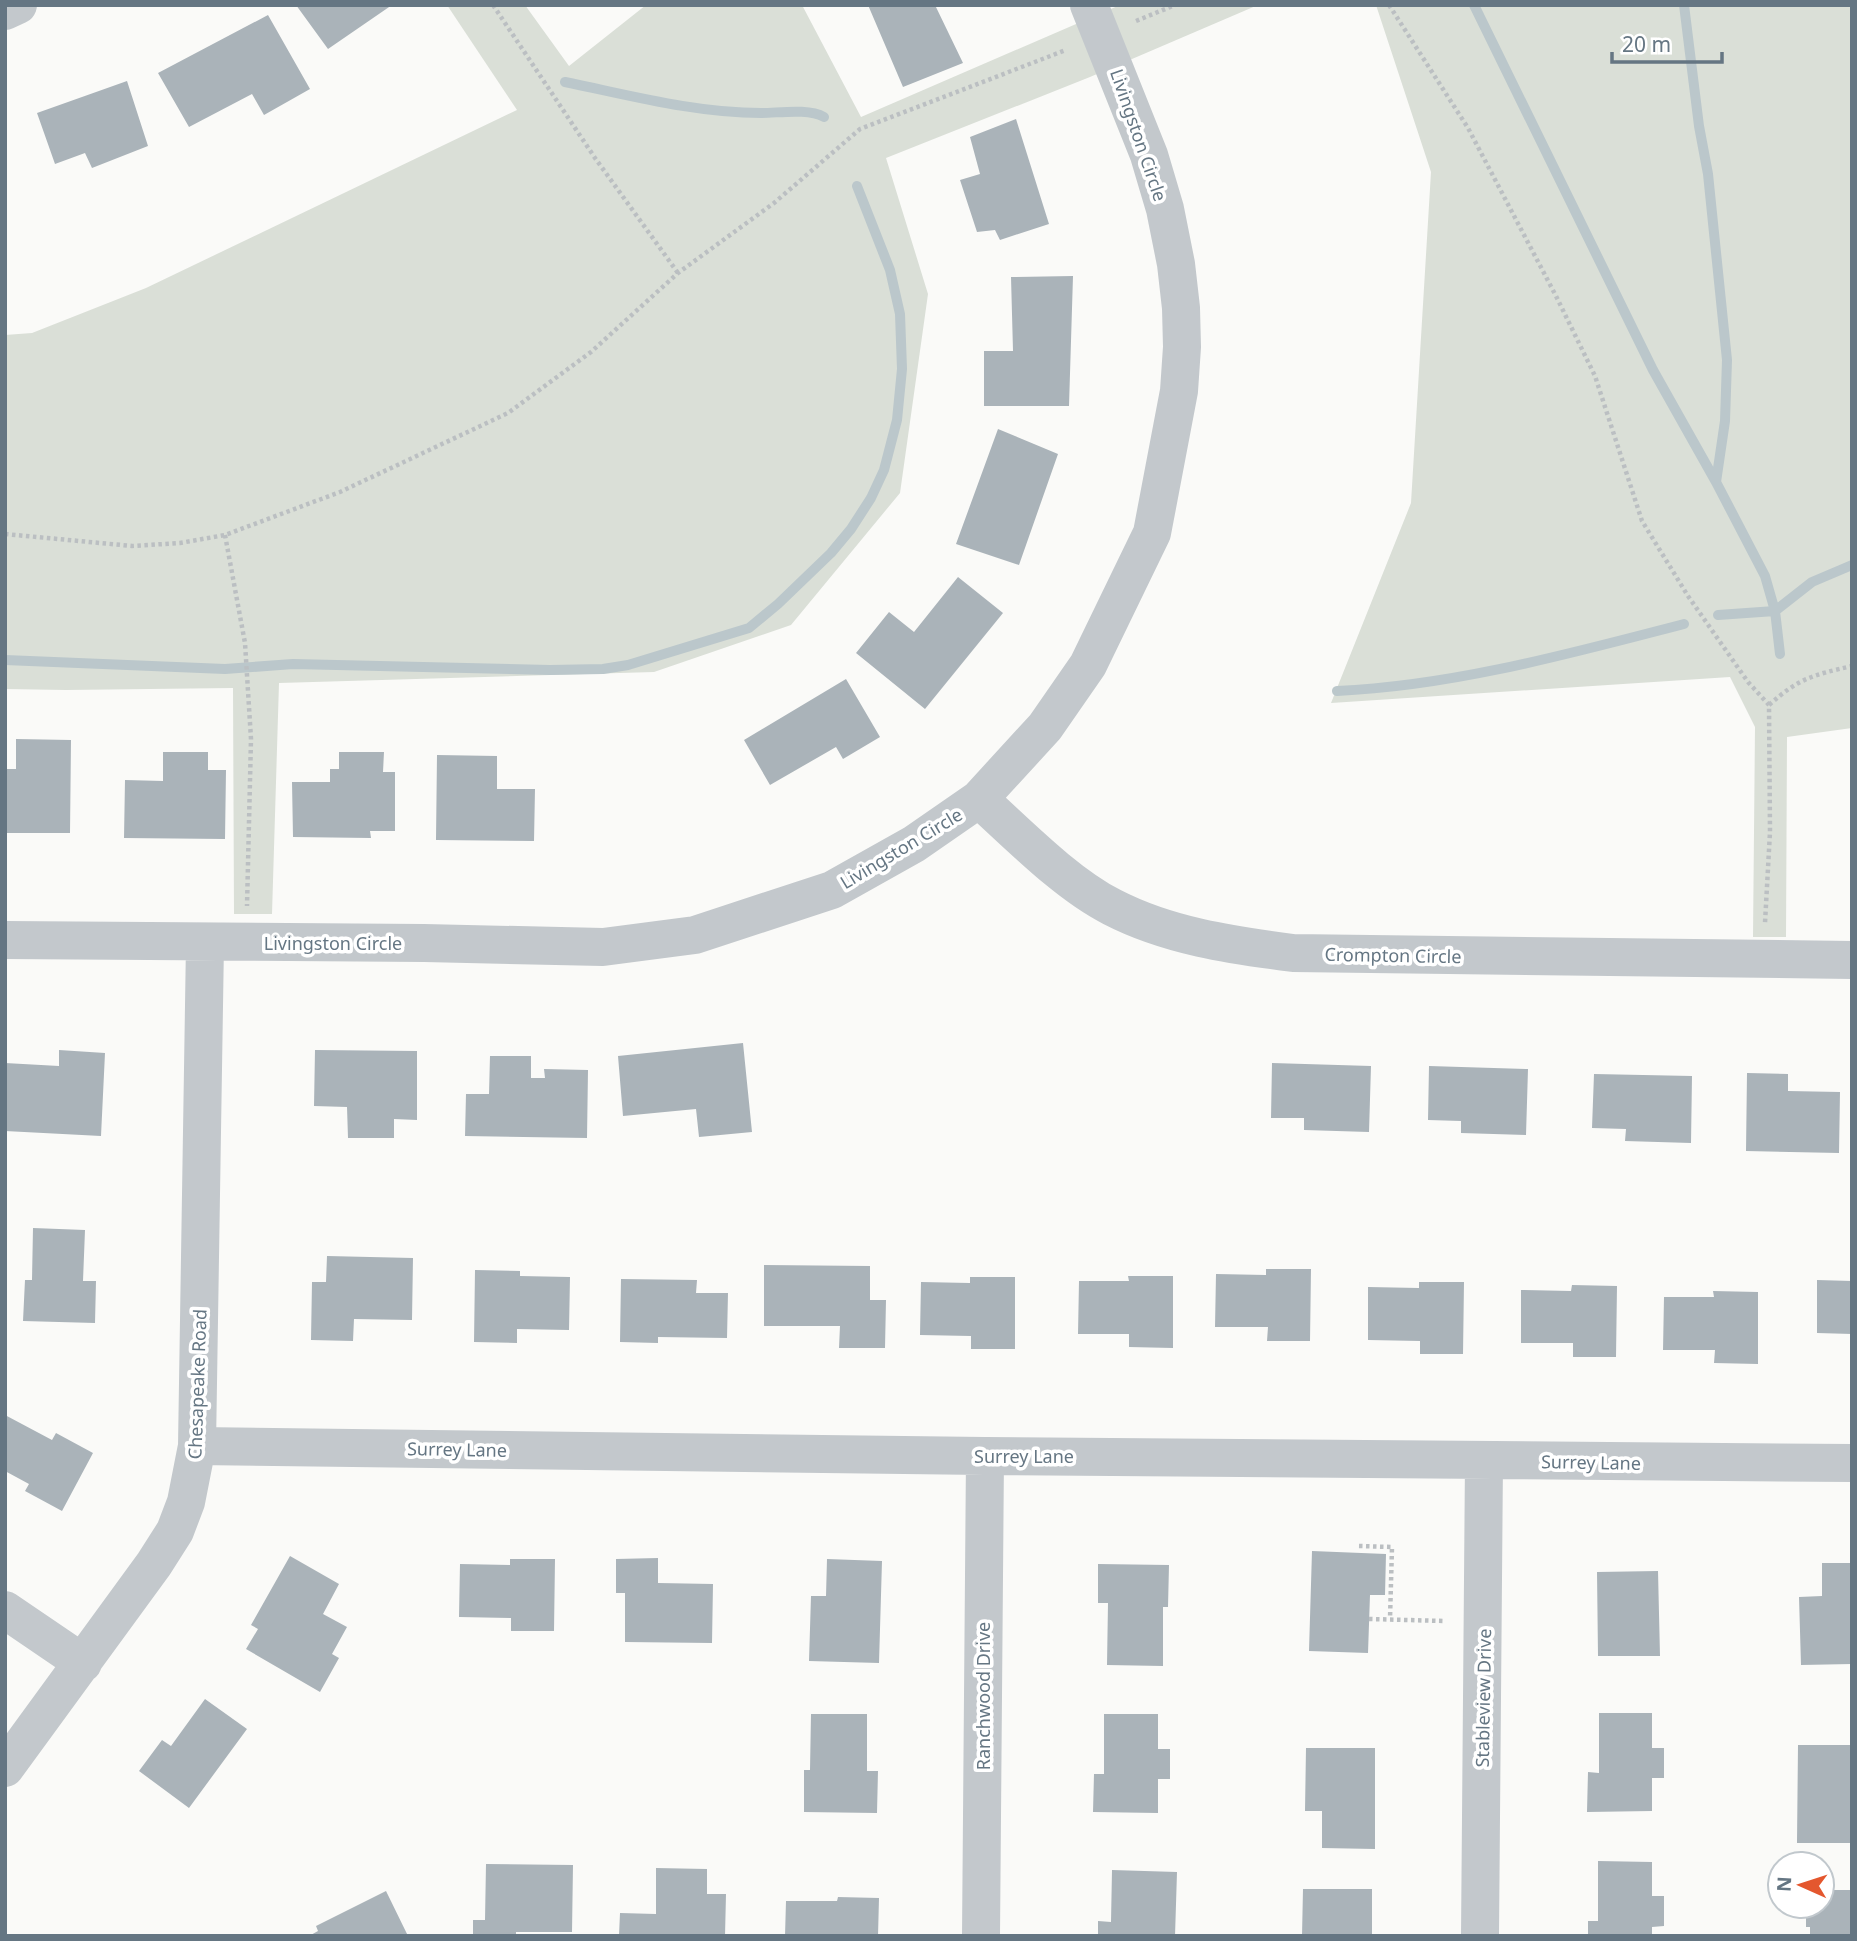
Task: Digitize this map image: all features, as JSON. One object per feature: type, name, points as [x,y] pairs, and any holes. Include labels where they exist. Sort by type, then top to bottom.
[{"type":"street","points":[[5,11],[18,5]]},
{"type":"street","name":"Livingston Circle","points":[[5,940],[603,947],[695,935],[832,890],[914,844],[979,799],[1045,727],[1094,653],[1153,533],[1179,391],[1181,308],[1165,209],[1149,155],[1096,20]]},
{"type":"street","name":"Crompton Circle","points":[[979,799],[1057,869],[1111,906],[1158,926],[1220,944],[1293,953],[1852,960]]},
{"type":"street","name":"Chesapeake Road","points":[[5,1768],[155,1564],[175,1531],[186,1502],[197,1446],[205,943]]},
{"type":"street","name":"Surrey Lane","points":[[197,1446],[1852,1463]]},
{"type":"street","name":"Ranchwood Drive","points":[[981,1936],[985,1456]]},
{"type":"street","name":"Stableview Drive","points":[[1480,1936],[1484,1460]]},
{"type":"street","points":[[5,1610],[83,1663]]},
{"type":"path","points":[[494,5],[595,158],[678,274]]},
{"type":"path","points":[[5,534],[132,546],[180,543],[225,535],[340,492],[508,413],[591,352],[678,274],[774,203],[860,129],[1096,20],[1175,5]]},
{"type":"path","points":[[1390,5],[1468,128],[1556,296],[1595,376],[1642,521],[1688,596],[1748,682],[1769,705],[1770,832],[1763,959]]},
{"type":"path","points":[[225,535],[245,643],[251,739],[246,942]]},
{"type":"path","points":[[1769,705],[1790,686],[1816,674],[1852,666]]},
{"type":"path","points":[[1359,1546],[1392,1547],[1390,1619]]},
{"type":"path","points":[[1369,1619],[1483,1622]]},
{"type":"shaded area","points":[[447,5],[525,5],[569,66],[646,5],[802,5],[861,117],[1120,5],[1258,5],[1090,77],[886,158],[928,294],[900,493],[791,625],[654,672],[279,683],[272,914],[234,914],[233,688],[5,689],[5,335],[32,333],[146,288],[517,110]]},
{"type":"shaded area","points":[[1376,5],[1852,5],[1852,728],[1787,737],[1786,937],[1753,937],[1755,727],[1730,677],[1331,703],[1411,503],[1431,172]]},
{"type":"building","points":[[296,5],[392,5],[328,49]]},
{"type":"building","points":[[868,5],[935,5],[963,63],[903,87]]},
{"type":"building","points":[[268,15],[310,89],[264,115],[252,94],[189,127],[158,73]]},
{"type":"building","points":[[127,81],[148,146],[92,168],[85,153],[55,164],[37,113]]},
{"type":"building","points":[[1016,119],[1049,224],[1000,240],[995,230],[977,232],[960,180],[980,174],[970,137]]},
{"type":"building","points":[[1073,276],[1069,406],[984,406],[984,351],[1013,351],[1011,277]]},
{"type":"building","points":[[998,429],[1058,454],[1019,565],[956,544]]},
{"type":"building","points":[[958,577],[1003,613],[925,709],[856,653],[889,612],[914,632]]},
{"type":"building","points":[[846,679],[880,737],[843,759],[836,747],[770,785],[744,740]]},
{"type":"building","points":[[16,739],[71,740],[70,833],[5,833],[5,769],[16,769]]},
{"type":"building","points":[[163,752],[208,752],[208,770],[226,770],[225,839],[124,838],[125,780],[163,781]]},
{"type":"building","points":[[339,752],[384,752],[383,772],[395,772],[395,831],[370,831],[371,838],[293,837],[292,782],[330,782],[330,769],[339,769]]},
{"type":"building","points":[[437,755],[497,756],[497,789],[535,789],[534,841],[436,840]]},
{"type":"building","points":[[743,1043],[752,1132],[699,1137],[696,1109],[623,1116],[618,1056]]},
{"type":"building","points":[[59,1050],[105,1053],[101,1136],[5,1131],[5,1063],[59,1066]]},
{"type":"building","points":[[315,1050],[417,1051],[417,1120],[394,1119],[394,1138],[348,1138],[347,1107],[314,1106]]},
{"type":"building","points":[[490,1056],[531,1056],[531,1078],[545,1078],[544,1069],[588,1070],[587,1138],[465,1136],[466,1094],[489,1094]]},
{"type":"building","points":[[1272,1063],[1371,1066],[1369,1132],[1304,1130],[1304,1118],[1271,1118]]},
{"type":"building","points":[[1429,1066],[1528,1069],[1526,1135],[1461,1133],[1461,1121],[1428,1120]]},
{"type":"building","points":[[1747,1073],[1788,1074],[1788,1091],[1840,1092],[1839,1153],[1746,1151]]},
{"type":"building","points":[[1594,1074],[1692,1076],[1691,1143],[1625,1141],[1626,1129],[1592,1128]]},
{"type":"building","points":[[33,1228],[85,1230],[83,1281],[96,1281],[95,1323],[23,1321],[25,1280],[32,1280]]},
{"type":"building","points":[[327,1256],[413,1258],[412,1320],[354,1319],[353,1341],[311,1340],[312,1282],[326,1282]]},
{"type":"building","points":[[764,1265],[870,1266],[870,1300],[886,1300],[885,1348],[839,1348],[840,1326],[764,1326]]},
{"type":"building","points":[[1266,1269],[1311,1269],[1310,1341],[1267,1341],[1268,1327],[1215,1327],[1216,1274],[1266,1275]]},
{"type":"building","points":[[475,1270],[520,1271],[520,1276],[570,1277],[569,1330],[517,1329],[517,1343],[474,1342]]},
{"type":"building","points":[[1128,1276],[1173,1276],[1173,1348],[1129,1347],[1129,1334],[1078,1334],[1079,1281],[1129,1281]]},
{"type":"building","points":[[970,1277],[1015,1277],[1015,1349],[971,1349],[971,1336],[920,1335],[921,1282],[970,1283]]},
{"type":"building","points":[[621,1279],[697,1280],[696,1293],[728,1293],[727,1338],[658,1337],[658,1343],[620,1342]]},
{"type":"building","points":[[1817,1280],[1852,1281],[1852,1334],[1817,1333]]},
{"type":"building","points":[[1419,1282],[1464,1282],[1463,1354],[1420,1354],[1420,1341],[1368,1340],[1368,1287],[1419,1288]]},
{"type":"building","points":[[1572,1285],[1617,1286],[1616,1357],[1573,1357],[1573,1343],[1521,1343],[1521,1290],[1571,1291]]},
{"type":"building","points":[[1713,1291],[1758,1292],[1758,1364],[1714,1363],[1715,1350],[1663,1350],[1664,1297],[1714,1297]]},
{"type":"building","points":[[5,1415],[52,1440],[56,1433],[93,1453],[62,1511],[25,1491],[29,1484],[5,1471]]},
{"type":"building","points":[[1312,1551],[1386,1554],[1385,1595],[1370,1595],[1368,1653],[1309,1651]]},
{"type":"building","points":[[290,1556],[339,1584],[323,1614],[347,1627],[332,1654],[339,1658],[320,1692],[246,1649],[258,1629],[251,1625]]},
{"type":"building","points":[[658,1558],[658,1583],[713,1584],[712,1643],[625,1642],[625,1593],[616,1593],[616,1559]]},
{"type":"building","points":[[510,1559],[555,1559],[554,1631],[511,1631],[511,1618],[459,1617],[460,1564],[510,1565]]},
{"type":"building","points":[[827,1559],[882,1561],[879,1663],[809,1661],[811,1596],[826,1596]]},
{"type":"building","points":[[1822,1563],[1852,1563],[1852,1664],[1801,1665],[1799,1597],[1822,1596]]},
{"type":"building","points":[[1098,1564],[1169,1565],[1168,1607],[1163,1607],[1163,1666],[1107,1665],[1108,1603],[1098,1603]]},
{"type":"building","points":[[1658,1571],[1660,1656],[1598,1656],[1597,1572]]},
{"type":"building","points":[[205,1699],[247,1729],[189,1808],[139,1771],[162,1740],[171,1746]]},
{"type":"building","points":[[1599,1713],[1652,1713],[1652,1748],[1664,1748],[1664,1778],[1652,1778],[1652,1811],[1587,1812],[1588,1772],[1599,1773]]},
{"type":"building","points":[[811,1714],[867,1714],[867,1771],[878,1771],[877,1813],[804,1812],[804,1770],[810,1770]]},
{"type":"building","points":[[1104,1714],[1158,1714],[1158,1749],[1170,1749],[1170,1779],[1158,1779],[1158,1813],[1093,1812],[1094,1774],[1104,1774]]},
{"type":"building","points":[[1798,1745],[1852,1745],[1852,1843],[1797,1843]]},
{"type":"building","points":[[1306,1748],[1375,1748],[1375,1849],[1322,1848],[1322,1811],[1305,1811]]},
{"type":"building","points":[[1598,1861],[1652,1862],[1652,1896],[1664,1896],[1664,1926],[1652,1927],[1652,1936],[1588,1936],[1588,1921],[1598,1921]]},
{"type":"building","points":[[486,1864],[573,1865],[572,1932],[516,1932],[516,1936],[473,1936],[473,1920],[485,1920]]},
{"type":"building","points":[[656,1868],[707,1869],[707,1894],[726,1894],[725,1936],[619,1936],[620,1913],[656,1914]]},
{"type":"building","points":[[1112,1870],[1177,1872],[1175,1936],[1098,1936],[1098,1921],[1111,1922]]},
{"type":"building","points":[[1303,1889],[1372,1889],[1372,1936],[1302,1936]]},
{"type":"building","points":[[1836,1890],[1852,1890],[1852,1936],[1810,1936],[1810,1927],[1806,1927],[1806,1920],[1836,1920]]},
{"type":"building","points":[[386,1891],[408,1936],[309,1936],[318,1931],[316,1926]]},
{"type":"building","points":[[838,1897],[879,1898],[878,1936],[785,1936],[786,1901],[837,1901]]},
{"type":"waterway","points":[[1474,5],[1653,370],[1765,576],[1775,611],[1780,654]]},
{"type":"waterway","points":[[1684,5],[1699,126],[1708,174],[1727,360],[1725,421],[1716,482]]},
{"type":"waterway","points":[[565,82],[712,110],[802,112],[824,117]]},
{"type":"waterway","points":[[5,660],[225,669],[293,664],[603,669],[628,665],[749,628],[831,553],[851,529],[871,498],[884,470],[897,420],[902,369],[900,314],[890,270],[857,186]]},
{"type":"waterway","points":[[1718,615],[1775,611],[1812,582],[1852,565]]},
{"type":"waterway","points":[[1337,691],[1381,688],[1468,675],[1556,657],[1684,624]]}]
